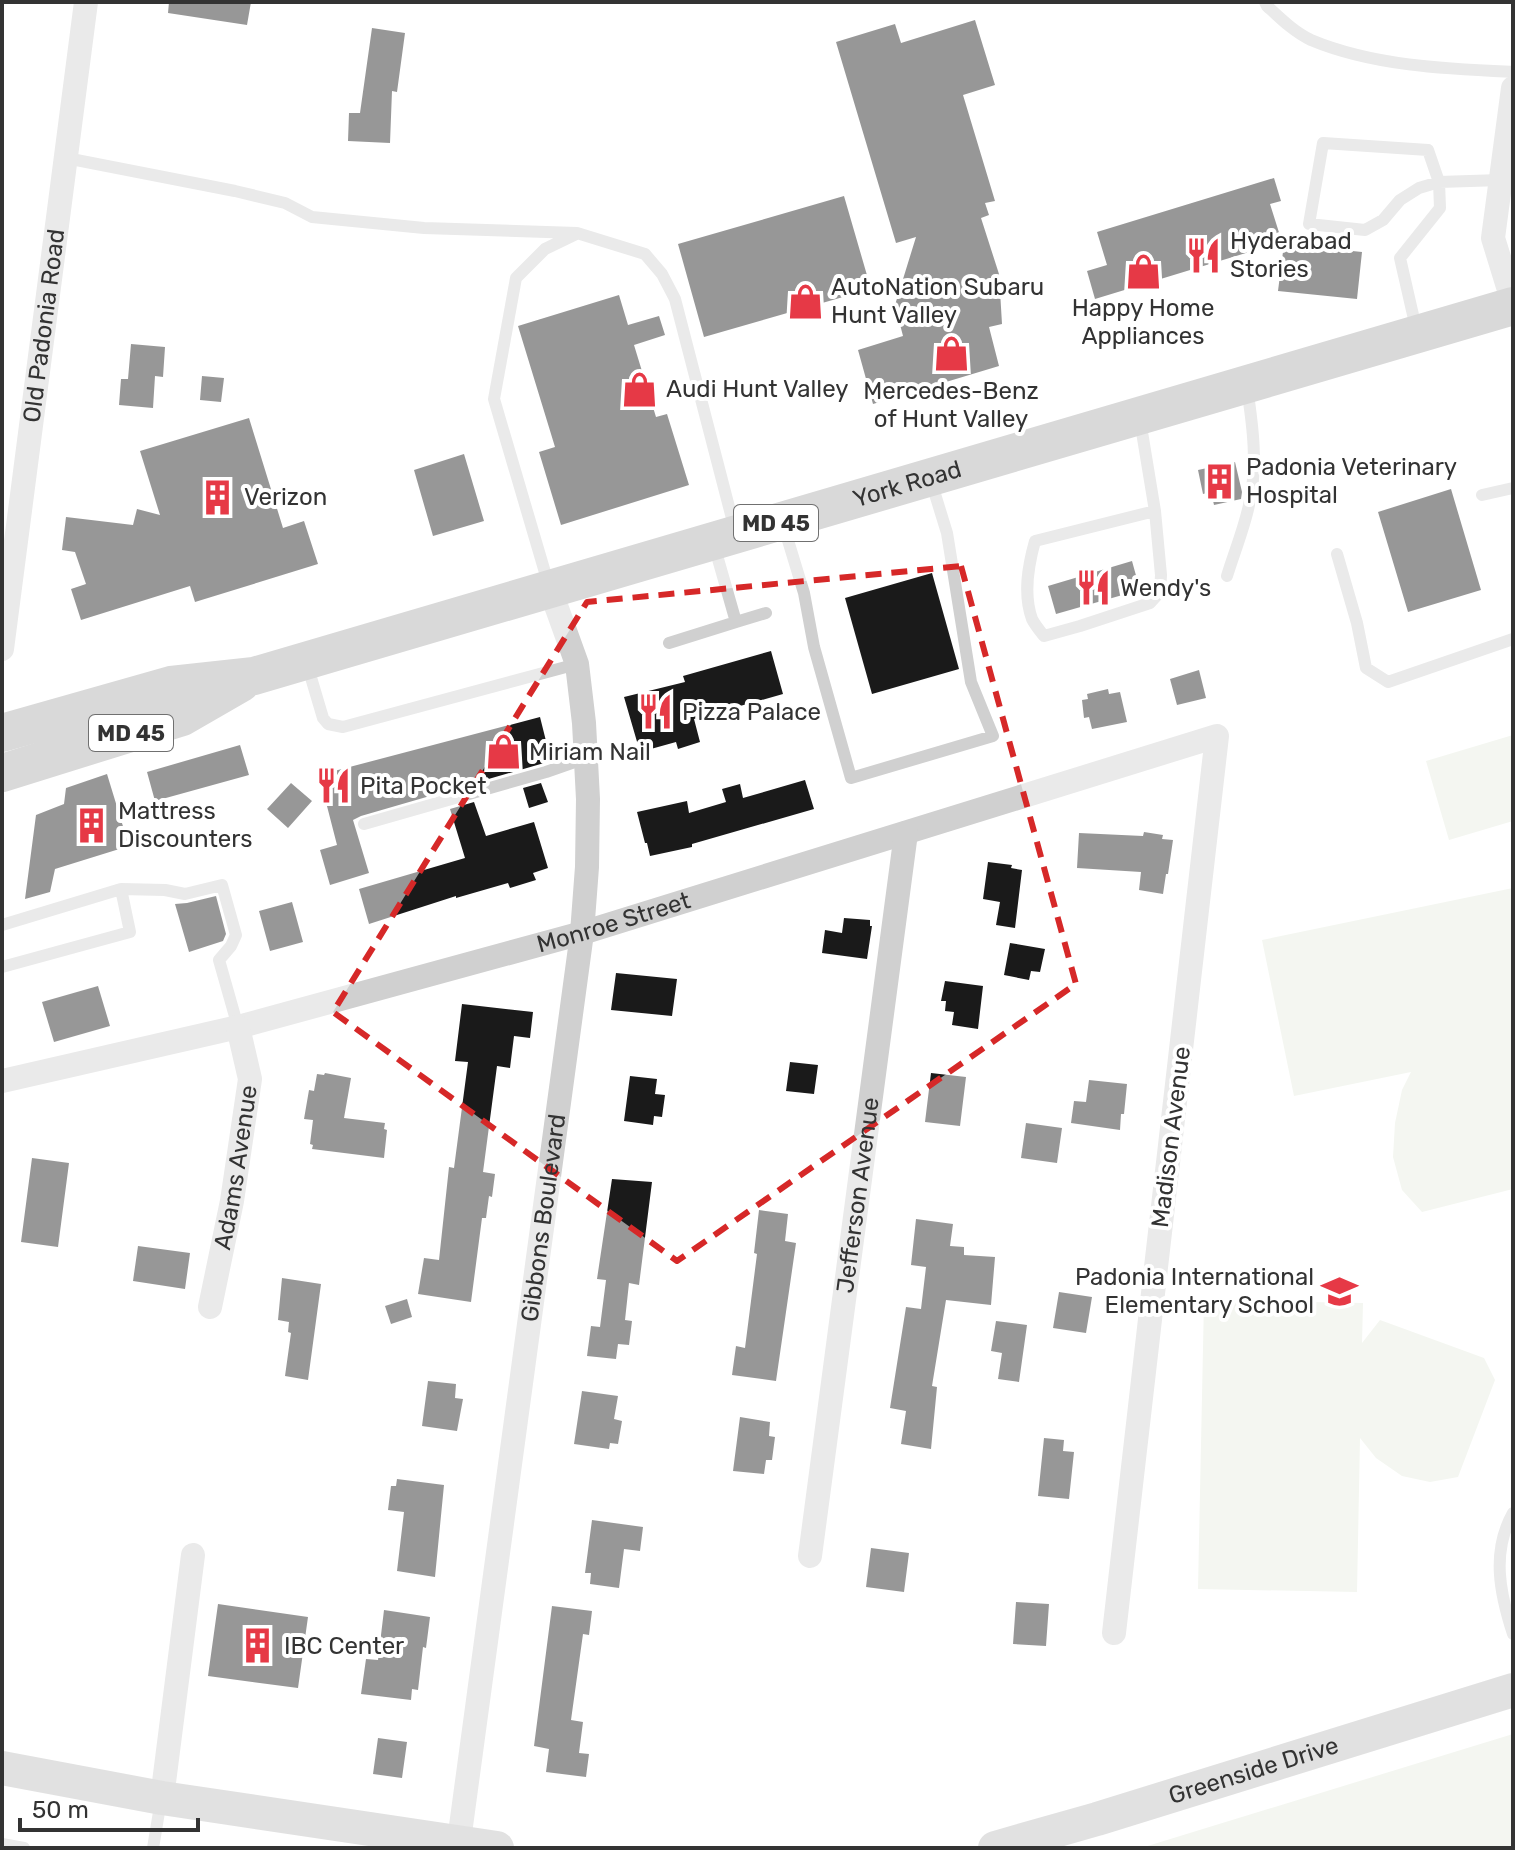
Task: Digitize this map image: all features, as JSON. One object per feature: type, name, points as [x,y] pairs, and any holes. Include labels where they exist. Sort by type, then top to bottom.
[{"type":"main road","name":"York Road","points":[[2,733],[171,685],[254,676],[1140,417],[1513,304]]},
{"type":"main road","name":"York Road","points":[[2,773],[182,717],[254,676]]},
{"type":"street","name":"Old Padonia Road","points":[[2,649],[86,2]]},
{"type":"street","points":[[1513,88],[1493,238],[1513,304]]},
{"type":"street","name":"Gibbons Boulevard","points":[[459,1845],[582,933],[588,826],[586,758],[577,664],[550,589]]},
{"type":"street","name":"Monroe Street","points":[[2,1081],[238,1027],[582,933],[1217,736]]},
{"type":"street","name":"Madison Avenue","points":[[1114,1633],[1217,736]]},
{"type":"street","name":"Jefferson Avenue","points":[[810,1556],[906,833]]},
{"type":"street","name":"Adams Avenue","points":[[210,1307],[232,1201],[250,1079],[238,1027]]},
{"type":"street","points":[[162,1798],[193,1555]]},
{"type":"street","name":"Greenside Drive","points":[[995,1848],[1513,1690]]},
{"type":"street","points":[[2,1768],[162,1798],[459,1845],[497,1848]]},
{"type":"lane","points":[[1265,2],[1288,25],[1310,39],[1354,54],[1436,69],[1513,72]]},
{"type":"lane","points":[[1418,334],[1400,258],[1440,208],[1439,182],[1428,150],[1323,143],[1309,224],[1365,230],[1383,220],[1400,200],[1419,188],[1439,182],[1501,180]]},
{"type":"lane","points":[[66,158],[285,203],[312,217],[424,228],[577,233],[645,254],[662,274],[675,299],[725,538],[736,622]]},
{"type":"lane","points":[[550,589],[494,399],[516,278],[545,249],[577,233]]},
{"type":"lane","points":[[1227,576],[1249,504],[1254,458],[1253,421],[1246,385]]},
{"type":"lane","points":[[1140,417],[1155,511],[1160,592],[1150,603],[1044,636],[1033,620],[1028,598],[1027,571],[1035,541],[1155,511]]},
{"type":"lane","points":[[782,521],[804,593],[814,647],[851,778],[993,736],[971,682],[947,533],[930,478]]},
{"type":"lane","points":[[1482,495],[1513,488]]},
{"type":"lane","points":[[1337,554],[1366,668],[1388,682],[1513,639]]},
{"type":"lane","points":[[669,643],[766,613]]},
{"type":"lane","points":[[306,661],[323,718],[328,724],[343,727],[577,664]]},
{"type":"lane","points":[[364,824],[586,758]]},
{"type":"lane","points":[[2,925],[121,889],[165,890],[185,894],[222,885],[236,935],[219,960],[238,1027]]},
{"type":"lane","points":[[2,967],[130,932],[121,889]]},
{"type":"lane","points":[[1513,1513],[1501,1548],[1499,1576],[1503,1604],[1513,1634]]},
{"type":"lane","points":[[153,1848],[162,1798]]},
{"type":"lane","points":[[2,1844],[24,1848]]},
{"type":"highlighted area","points":[[961,566],[1076,984],[677,1261],[333,1012],[587,602]]},
{"type":"shaded area","points":[[1513,735],[1513,821],[1449,840],[1426,761]]},
{"type":"shaded area","points":[[1513,888],[1513,1189],[1422,1212],[1402,1190],[1393,1157],[1395,1123],[1402,1090],[1411,1072],[1294,1096],[1262,940]]},
{"type":"shaded area","points":[[1204,1300],[1363,1303],[1362,1343],[1380,1320],[1484,1358],[1495,1380],[1458,1477],[1430,1482],[1402,1476],[1376,1458],[1360,1438],[1357,1592],[1198,1589]]},
{"type":"shaded area","points":[[1513,1734],[1513,1848],[1141,1848]]},
{"type":"building","points":[[169,2],[251,2],[247,25],[168,13]]},
{"type":"building","points":[[975,20],[995,85],[963,95],[995,201],[985,203],[989,215],[981,218],[999,274],[1002,324],[989,327],[999,366],[873,404],[858,350],[903,336],[895,305],[916,237],[896,243],[836,42],[895,24],[901,43]]},
{"type":"building","points":[[372,28],[405,33],[397,92],[392,91],[390,143],[348,141],[349,113],[360,113]]},
{"type":"building","points":[[1274,178],[1281,201],[1270,204],[1282,242],[1095,299],[1087,271],[1107,265],[1097,232]]},
{"type":"building","points":[[844,196],[871,289],[704,337],[678,244]]},
{"type":"building","points":[[1284,244],[1362,252],[1357,299],[1278,291]]},
{"type":"building","points":[[619,295],[628,325],[659,316],[665,335],[634,345],[656,417],[667,414],[689,485],[561,525],[539,452],[555,447],[518,326]]},
{"type":"building","points":[[131,344],[165,347],[163,377],[155,376],[153,408],[119,405],[121,379],[128,379]]},
{"type":"building","points":[[202,376],[224,378],[221,402],[200,400]]},
{"type":"building","name":"Verizon","points":[[249,418],[283,528],[304,521],[318,564],[195,602],[190,586],[81,620],[71,589],[86,584],[75,552],[62,550],[66,517],[133,525],[137,509],[160,515],[140,451]]},
{"type":"building","points":[[464,454],[484,521],[433,536],[414,470]]},
{"type":"building","name":"Padonia Veterinary Hospital","points":[[1235,462],[1241,499],[1214,505],[1211,492],[1203,494],[1198,470]]},
{"type":"building","points":[[1451,489],[1481,590],[1408,612],[1378,512]]},
{"type":"building","name":"Wendy's","points":[[1132,561],[1140,590],[1056,614],[1048,586]]},
{"type":"building","points":[[932,573],[959,669],[872,694],[845,598]]},
{"type":"building","points":[[771,651],[783,694],[694,719],[700,742],[678,749],[676,742],[640,752],[624,697],[685,682],[683,676]]},
{"type":"building","points":[[1199,670],[1206,698],[1177,705],[1170,679]]},
{"type":"building","points":[[1108,689],[1109,694],[1120,692],[1127,722],[1092,729],[1089,717],[1084,718],[1082,700],[1088,699],[1087,694]]},
{"type":"building","points":[[540,717],[551,761],[353,820],[369,873],[330,885],[320,850],[337,845],[319,775]]},
{"type":"building","points":[[240,745],[249,775],[155,801],[147,772]]},
{"type":"building","name":"Mattress Discounters","points":[[107,774],[129,846],[55,869],[50,892],[25,899],[36,815],[64,804],[66,788]]},
{"type":"building","points":[[805,780],[814,809],[692,844],[692,847],[650,856],[637,812],[687,801],[689,813],[726,802],[722,789],[740,784],[743,798]]},
{"type":"building","points":[[291,783],[312,801],[288,828],[267,809]]},
{"type":"building","points":[[541,783],[548,802],[529,808],[523,788]]},
{"type":"building","points":[[474,802],[486,836],[534,822],[548,868],[533,873],[536,880],[510,888],[508,883],[456,896],[369,924],[359,889],[465,858],[450,809]]},
{"type":"building","points":[[1144,832],[1173,840],[1163,894],[1139,890],[1141,872],[1077,868],[1079,833],[1143,836]]},
{"type":"building","points":[[988,862],[1012,865],[1011,868],[1022,870],[1015,928],[996,925],[1000,902],[983,899]]},
{"type":"building","points":[[216,896],[226,934],[223,941],[189,952],[175,904]]},
{"type":"building","points":[[292,902],[303,942],[270,951],[259,911]]},
{"type":"building","points":[[844,918],[870,920],[872,926],[867,959],[822,953],[825,930],[842,933]]},
{"type":"building","points":[[1010,943],[1045,949],[1040,972],[1031,971],[1029,980],[1004,975]]},
{"type":"building","points":[[616,973],[677,979],[672,1016],[611,1010]]},
{"type":"building","points":[[945,981],[983,986],[978,1029],[952,1025],[954,1012],[945,1011],[946,1001],[941,1001]]},
{"type":"building","points":[[98,986],[110,1026],[54,1042],[42,1002]]},
{"type":"building","points":[[462,1004],[533,1012],[530,1038],[514,1036],[510,1068],[497,1066],[483,1172],[495,1174],[486,1218],[482,1218],[471,1302],[418,1294],[424,1258],[439,1260],[449,1167],[454,1168],[468,1062],[455,1061]]},
{"type":"building","points":[[790,1062],[818,1065],[814,1094],[786,1091]]},
{"type":"building","points":[[931,1073],[966,1077],[960,1126],[925,1122]]},
{"type":"building","points":[[317,1074],[351,1078],[344,1118],[385,1123],[384,1158],[312,1149],[313,1120],[304,1119],[309,1090],[314,1091]]},
{"type":"building","points":[[630,1076],[657,1079],[655,1094],[665,1095],[662,1117],[654,1116],[653,1125],[624,1121]]},
{"type":"building","points":[[1089,1080],[1127,1084],[1120,1130],[1071,1123],[1074,1101],[1086,1102]]},
{"type":"building","points":[[1026,1123],[1062,1128],[1057,1163],[1021,1158]]},
{"type":"building","points":[[32,1158],[69,1163],[58,1247],[21,1242]]},
{"type":"building","points":[[612,1179],[652,1182],[639,1285],[629,1283],[625,1320],[632,1321],[629,1345],[618,1344],[616,1359],[587,1356],[591,1326],[600,1327],[606,1280],[597,1279]]},
{"type":"building","points":[[759,1210],[788,1214],[785,1241],[796,1243],[776,1381],[732,1375],[736,1346],[745,1348],[757,1254],[754,1253]]},
{"type":"building","points":[[916,1219],[953,1224],[950,1246],[964,1247],[964,1255],[995,1257],[991,1305],[946,1300],[932,1386],[937,1387],[931,1449],[901,1444],[906,1411],[890,1408],[906,1307],[921,1309],[926,1267],[911,1265]]},
{"type":"building","points":[[138,1246],[190,1253],[185,1289],[133,1281]]},
{"type":"building","points":[[282,1278],[321,1284],[308,1380],[285,1376],[291,1333],[288,1332],[289,1322],[278,1320]]},
{"type":"building","points":[[1059,1292],[1092,1297],[1086,1333],[1053,1328]]},
{"type":"building","points":[[407,1299],[412,1317],[391,1324],[385,1306]]},
{"type":"building","points":[[996,1321],[1027,1325],[1019,1382],[998,1379],[1002,1353],[991,1351]]},
{"type":"building","points":[[428,1381],[456,1384],[455,1398],[463,1399],[457,1431],[422,1426]]},
{"type":"building","points":[[582,1391],[618,1396],[614,1419],[622,1421],[618,1444],[610,1443],[609,1449],[574,1444]]},
{"type":"building","points":[[740,1417],[770,1422],[769,1436],[775,1437],[772,1460],[766,1460],[764,1474],[733,1471]]},
{"type":"building","points":[[1044,1438],[1064,1440],[1063,1451],[1074,1452],[1069,1499],[1038,1496]]},
{"type":"building","points":[[397,1479],[444,1485],[435,1577],[397,1571],[404,1512],[388,1510],[391,1486],[396,1486]]},
{"type":"building","points":[[592,1520],[643,1527],[640,1551],[624,1549],[619,1588],[590,1584],[591,1573],[585,1573]]},
{"type":"building","points":[[871,1548],[909,1553],[904,1592],[866,1587]]},
{"type":"building","points":[[1016,1602],[1049,1604],[1046,1646],[1013,1644]]},
{"type":"building","name":"IBC Center","points":[[218,1604],[308,1617],[298,1688],[208,1676]]},
{"type":"building","points":[[552,1606],[592,1611],[589,1635],[583,1634],[571,1720],[583,1722],[579,1753],[589,1754],[586,1777],[546,1772],[549,1749],[534,1746]]},
{"type":"building","points":[[384,1610],[430,1617],[418,1690],[412,1689],[411,1700],[361,1694],[366,1659],[378,1660]]},
{"type":"building","points":[[378,1738],[407,1742],[402,1778],[373,1774]]},
{"type":"place","name":"Hyderabad Stories","points":[[1204,255]]},
{"type":"place","name":"Happy Home Appliances","points":[[1143,271]]},
{"type":"place","name":"AutoNation Subaru Hunt Valley","points":[[805,301]]},
{"type":"place","name":"Mercedes-Benz of Hunt Valley","points":[[951,354]]},
{"type":"place","name":"Audi Hunt Valley","points":[[640,389]]},
{"type":"place","name":"Padonia Veterinary Hospital","points":[[1220,481]]},
{"type":"place","name":"Verizon","points":[[218,497]]},
{"type":"place","name":"Wendy's","points":[[1094,588]]},
{"type":"place","name":"Pizza Palace","points":[[656,712]]},
{"type":"place","name":"Miriam Nail","points":[[503,752]]},
{"type":"place","name":"Pita Pocket","points":[[334,786]]},
{"type":"place","name":"Mattress Discounters","points":[[92,825]]},
{"type":"place","name":"Padonia International Elementary School","points":[[1340,1291]]},
{"type":"place","name":"IBC Center","points":[[258,1646]]}]
